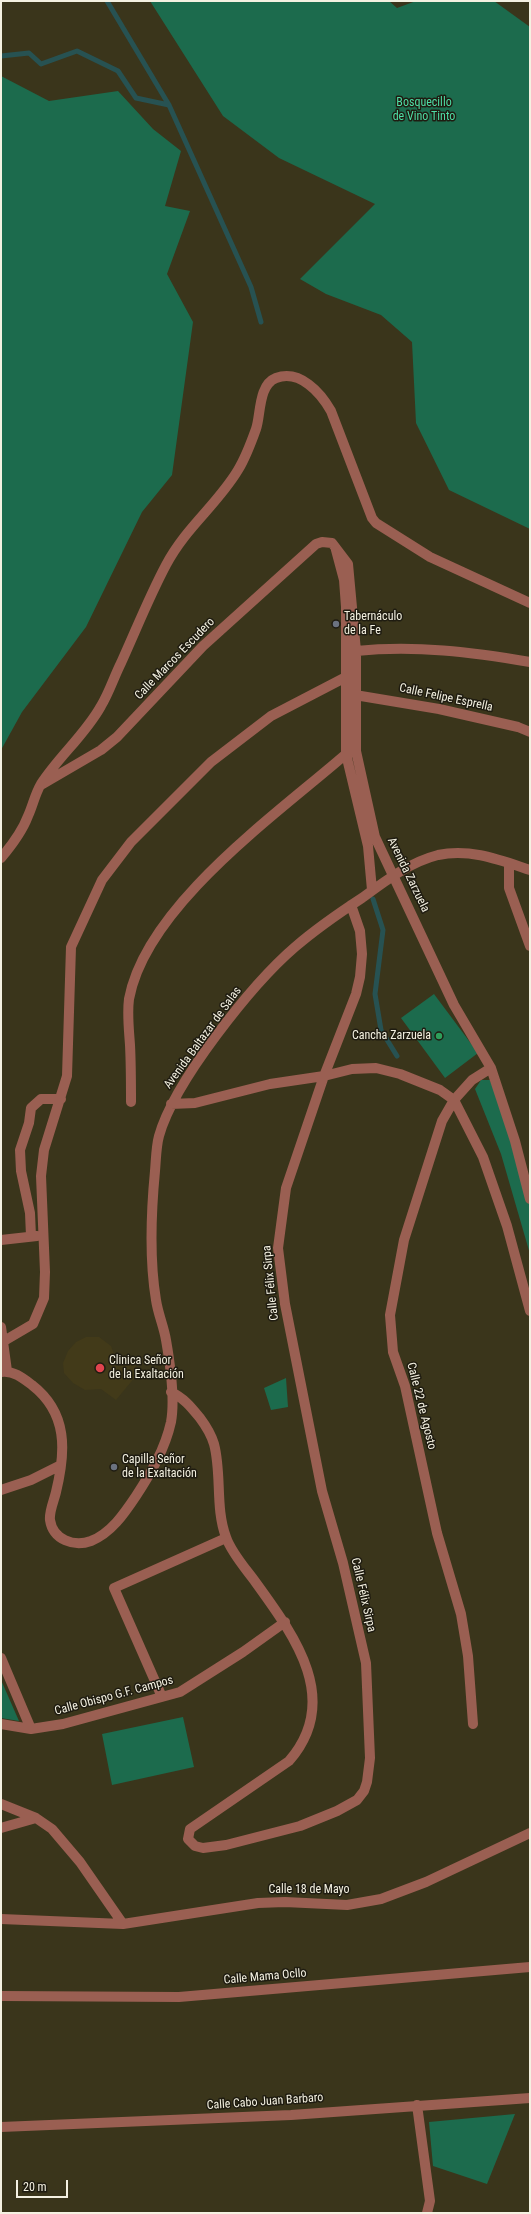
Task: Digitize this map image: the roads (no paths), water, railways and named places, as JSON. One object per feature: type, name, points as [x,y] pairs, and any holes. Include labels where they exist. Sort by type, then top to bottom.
[{"type":"street","points":[[1,858],[20,833],[41,785],[56,762],[82,734],[102,706],[143,610],[180,541],[226,488],[239,469],[255,431],[262,397],[271,381],[283,377],[300,380],[317,390],[325,400],[331,411],[372,518],[387,532],[430,557],[530,603]]},
{"type":"street","name":"Calle Marcos Escudero","points":[[41,785],[102,750],[136,718],[203,646],[316,544],[328,542],[335,546]]},
{"type":"street","points":[[335,546],[344,580],[351,676],[351,752],[368,846],[372,890]]},
{"type":"street","name":"Avenida Zarzuela","points":[[335,546],[348,564],[356,650],[351,676],[355,695],[351,752],[375,837],[454,1005],[491,1068],[515,1141],[530,1199]]},
{"type":"street","points":[[356,650],[403,647],[458,651],[530,662]]},
{"type":"street","points":[[4,1341],[33,1324],[44,1298],[45,1272],[41,1176],[44,1150],[67,1076],[71,947],[102,880],[131,842],[211,762],[271,716],[351,676]]},
{"type":"street","name":"Calle Felipe Esprella","points":[[355,695],[439,708],[518,727],[530,732]]},
{"type":"street","points":[[131,1102],[129,1000],[134,981],[148,948],[167,920],[234,850],[351,752]]},
{"type":"street","name":"Avenida Baltazar de Salas","points":[[4,1371],[18,1375],[40,1391],[57,1413],[63,1444],[61,1465],[52,1503],[50,1524],[58,1535],[67,1542],[82,1544],[94,1540],[108,1532],[130,1505],[156,1464],[171,1420],[171,1392],[166,1339],[156,1301],[152,1263],[152,1225],[158,1138],[171,1104],[206,1052],[250,995],[277,964],[296,946],[394,875],[414,863],[438,855],[459,852],[488,857],[530,870]]},
{"type":"street","points":[[509,863],[509,888],[530,946]]},
{"type":"street","name":"Calle Félix Sirpa","points":[[285,1622],[308,1667],[313,1698],[312,1717],[308,1734],[301,1747],[289,1761],[190,1829],[188,1839],[195,1846],[204,1848],[226,1845],[300,1826],[337,1812],[357,1800],[364,1791],[367,1782],[370,1758],[366,1663],[343,1563],[322,1490],[285,1304],[278,1248],[286,1188],[324,1076],[356,994],[360,977],[362,954],[360,931],[351,905]]},
{"type":"street","points":[[171,1104],[195,1103],[270,1084],[324,1076],[352,1069],[376,1068],[400,1074],[440,1090],[454,1100],[474,1135],[495,1187],[527,1284],[530,1311]]},
{"type":"street","name":"Calle 22 de Agosto","points":[[473,1724],[468,1656],[461,1614],[437,1534],[405,1386],[393,1352],[390,1329],[392,1295],[404,1240],[440,1127],[454,1100],[472,1080],[491,1068]]},
{"type":"street","points":[[31,1236],[30,1213],[21,1171],[20,1150],[29,1124],[31,1108],[41,1099],[61,1099]]},
{"type":"street","points":[[1,1240],[43,1235]]},
{"type":"street","points":[[1,1327],[4,1341],[4,1371]]},
{"type":"street","points":[[171,1392],[192,1408],[209,1432],[214,1445],[219,1500],[226,1538],[285,1622]]},
{"type":"street","points":[[1,1490],[31,1480],[61,1465]]},
{"type":"street","points":[[162,1697],[114,1588],[226,1538]]},
{"type":"street","name":"Calle Obispo G.F. Campos","points":[[1,1724],[31,1728],[63,1724],[180,1692],[285,1622]]},
{"type":"street","points":[[1,1658],[31,1728]]},
{"type":"street","points":[[1,1804],[36,1818],[52,1829],[80,1862],[124,1924]]},
{"type":"street","points":[[1,1828],[36,1818]]},
{"type":"street","name":"Calle 18 de Mayo","points":[[1,1919],[27,1922],[124,1924],[258,1903],[285,1902],[347,1905],[381,1899],[426,1882],[530,1833]]},
{"type":"street","name":"Calle Mama Ocllo","points":[[1,1996],[22,1991],[179,1997],[530,1967]]},
{"type":"street","name":"Calle Cabo Juan Barbaro","points":[[1,2127],[201,2119],[530,2098]]},
{"type":"street","points":[[417,2105],[430,2201],[427,2213]]},
{"type":"waterway","points":[[107,1],[169,105],[251,287],[261,322]]},
{"type":"waterway","points":[[1,56],[29,53],[41,64],[77,51],[118,71],[136,98],[169,105]]},
{"type":"waterway","points":[[373,899],[383,930],[375,994],[381,1030],[397,1056]]},
{"type":"place","name":"Tabernáculo de la Fe","points":[[336,624]]},
{"type":"place","name":"Cancha Zarzuela","points":[[439,1036]]},
{"type":"place","name":"Clinica Señor de la Exaltación","points":[[100,1368]]},
{"type":"place","name":"Capilla Señor de la Exaltación","points":[[114,1467]]},
{"type":"park label","name":"Bosquecillo de Vino Tinto","points":[[424,110]]}]
